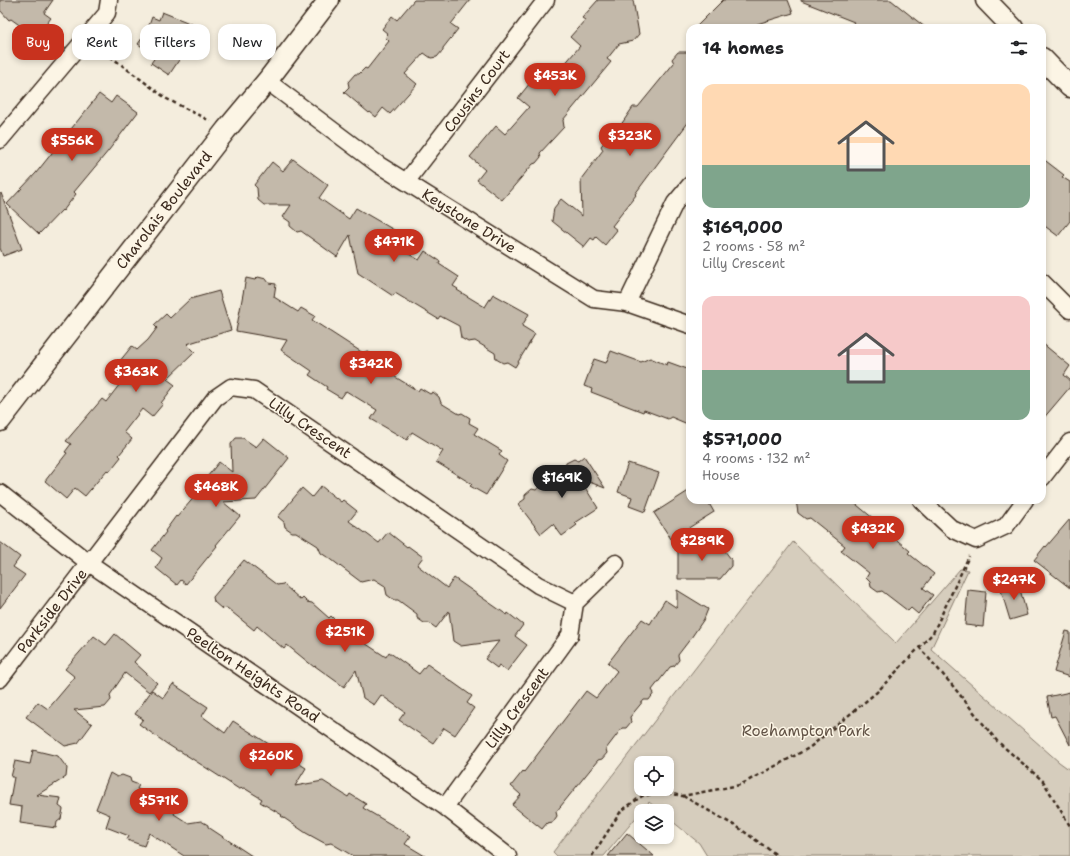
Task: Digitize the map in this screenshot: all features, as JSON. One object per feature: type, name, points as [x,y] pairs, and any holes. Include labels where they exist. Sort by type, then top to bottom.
[{"type":"street","points":[[98,24],[107,13],[108,0]]},
{"type":"street","name":"Charolais Boulevard","points":[[0,421],[329,0]]},
{"type":"street","name":"Cousins Court","points":[[406,182],[546,0]]},
{"type":"street","points":[[986,0],[1009,24]]},
{"type":"street","points":[[0,140],[72,55]]},
{"type":"street","points":[[1046,62],[1070,87]]},
{"type":"street","name":"Keystone Drive","points":[[267,81],[379,165],[594,299],[627,303],[686,323]]},
{"type":"street","points":[[627,303],[676,203],[686,190]]},
{"type":"street","points":[[1046,286],[1070,310]]},
{"type":"street","name":"Lilly Crescent","points":[[90,563],[215,398],[231,387],[254,390],[538,585],[575,603],[570,635],[445,807]]},
{"type":"street","points":[[1046,473],[1070,442]]},
{"type":"street","name":"Peelton Heights Road","points":[[0,493],[90,563],[445,807],[508,856]]},
{"type":"street","points":[[925,504],[952,529],[976,540],[1006,526],[1023,504]]},
{"type":"street","name":"Parkside Drive","points":[[0,678],[90,563]]},
{"type":"street","points":[[575,603],[616,563]]},
{"type":"path","points":[[115,60],[167,99],[226,130]]},
{"type":"path","points":[[682,796],[740,785],[809,748],[877,692],[933,633],[976,540]]},
{"type":"path","points":[[919,647],[997,741],[1043,781],[1070,826]]},
{"type":"path","points":[[592,856],[621,811],[642,796],[664,792],[682,796],[739,828],[778,856]]},
{"type":"green space","name":"Roehampton Park","points":[[793,542],[896,643],[960,569],[968,570],[931,649],[1070,770],[1070,856],[707,856],[699,843],[674,823],[674,804],[651,804],[649,802],[647,804],[634,804],[634,820],[604,856],[557,856],[553,852]]},
{"type":"building","points":[[0,0],[53,0],[44,13],[51,18],[46,24],[18,24],[11,19],[9,20],[0,10]]},
{"type":"building","points":[[414,0],[470,0],[451,24],[458,29],[437,57],[431,58],[424,53],[405,74],[417,84],[390,114],[383,108],[376,117],[344,92],[349,87],[348,82],[355,74],[359,74],[365,68],[367,69],[389,41],[385,37],[388,34],[382,29],[392,16],[397,20]]},
{"type":"building","points":[[598,0],[633,0],[639,34],[633,41],[619,44],[607,59],[611,62],[563,120],[564,127],[540,153],[541,157],[536,163],[533,164],[502,200],[477,180],[485,170],[470,157],[496,126],[505,134],[529,107],[518,98],[547,65],[557,73],[580,46],[570,37],[585,20],[582,18]]},
{"type":"building","points":[[723,0],[788,0],[793,13],[757,24],[699,24]]},
{"type":"building","points":[[891,0],[921,24],[852,24],[854,22],[801,1]]},
{"type":"building","points":[[162,12],[192,24],[150,24],[152,17],[159,20]]},
{"type":"building","points":[[678,52],[686,52],[686,125],[612,226],[617,230],[605,245],[596,237],[594,240],[591,238],[583,248],[583,246],[552,221],[554,208],[561,199],[582,216],[581,179],[603,150],[601,146],[607,139],[612,138],[633,107],[638,107],[674,63],[672,59]]},
{"type":"building","points":[[153,60],[179,60],[169,75],[151,63]]},
{"type":"building","points":[[99,94],[111,103],[116,96],[138,112],[74,192],[76,194],[63,211],[62,210],[39,234],[7,204],[36,173]]},
{"type":"building","points":[[293,159],[328,185],[319,198],[349,219],[356,208],[394,230],[387,241],[419,260],[425,251],[440,261],[439,264],[459,277],[453,286],[458,289],[457,290],[485,307],[493,294],[529,314],[522,326],[535,334],[515,367],[507,362],[503,363],[496,359],[495,353],[475,341],[468,342],[461,338],[459,326],[440,316],[438,319],[395,293],[393,296],[358,273],[350,235],[337,257],[301,231],[297,232],[290,226],[290,222],[283,217],[291,205],[264,205],[258,200],[257,188],[254,185],[272,162],[283,171]]},
{"type":"building","points":[[1046,161],[1064,175],[1062,177],[1070,182],[1070,221],[1058,236],[1046,227]]},
{"type":"building","points":[[1,193],[22,249],[3,256],[0,248]]},
{"type":"building","points":[[258,277],[266,279],[269,283],[276,284],[274,297],[298,312],[301,308],[315,316],[312,320],[363,353],[367,351],[374,356],[375,361],[381,364],[379,367],[418,391],[420,388],[430,394],[433,392],[439,397],[441,403],[459,414],[462,413],[470,418],[469,423],[478,428],[474,434],[502,451],[499,455],[507,461],[486,495],[470,486],[472,484],[436,462],[443,451],[412,432],[407,440],[371,419],[377,410],[346,391],[341,398],[326,389],[327,387],[309,375],[312,371],[281,350],[287,340],[236,331],[246,278],[255,280]]},
{"type":"building","points":[[219,291],[231,330],[187,344],[195,352],[167,379],[175,385],[161,403],[163,404],[152,417],[142,409],[124,432],[132,439],[119,455],[121,457],[109,472],[107,470],[85,496],[75,488],[66,499],[45,481],[67,453],[65,452],[71,444],[66,441],[102,399],[106,402],[130,371],[119,362],[132,346],[137,350],[148,340],[157,328],[154,325],[166,314],[170,318],[190,299]]},
{"type":"building","points":[[1046,346],[1070,366],[1064,375],[1070,380],[1070,387],[1046,415]]},
{"type":"building","points":[[611,351],[641,362],[650,358],[667,365],[668,362],[686,369],[686,423],[671,417],[668,419],[644,410],[643,412],[591,392],[592,389],[584,386],[594,359],[606,363]]},
{"type":"building","points":[[236,438],[243,438],[256,447],[264,438],[289,458],[256,500],[223,502],[240,516],[186,584],[181,580],[177,585],[156,568],[162,558],[152,550],[176,516],[177,517],[210,479],[207,477],[219,462],[232,472],[231,444]]},
{"type":"building","points":[[584,456],[605,488],[579,478],[598,508],[575,523],[577,525],[562,536],[553,524],[541,534],[518,504],[525,499],[525,495],[532,489],[536,490],[565,468],[566,463],[574,459],[578,461]]},
{"type":"building","points":[[628,463],[659,473],[645,512],[629,506],[632,497],[618,492]]},
{"type":"building","points":[[321,486],[341,502],[343,500],[357,511],[349,521],[379,543],[388,532],[423,557],[417,565],[447,588],[454,578],[507,615],[508,613],[523,625],[515,636],[527,645],[507,671],[499,665],[497,668],[485,659],[499,641],[461,646],[453,641],[449,611],[436,628],[429,623],[424,623],[417,618],[417,614],[398,600],[394,600],[387,595],[385,586],[374,579],[361,582],[321,553],[318,546],[285,527],[284,522],[278,517],[302,488],[312,497]]},
{"type":"building","points":[[686,493],[686,504],[709,504],[714,512],[671,539],[654,513]]},
{"type":"building","points":[[797,504],[856,504],[880,524],[881,522],[894,533],[892,536],[910,551],[908,553],[934,574],[923,588],[933,595],[918,614],[911,608],[908,611],[882,591],[878,592],[871,587],[870,582],[866,578],[869,573],[841,551],[845,546],[810,518],[806,519],[798,513]]},
{"type":"building","points":[[1070,519],[1070,588],[1034,560]]},
{"type":"building","points":[[0,542],[20,557],[13,567],[25,575],[0,608]]},
{"type":"building","points":[[678,545],[721,546],[731,559],[731,566],[720,579],[678,579]]},
{"type":"building","points":[[244,560],[277,585],[283,584],[301,600],[303,598],[307,602],[312,603],[329,618],[331,616],[336,621],[341,621],[348,626],[348,632],[386,657],[389,652],[419,674],[427,664],[472,696],[467,703],[474,708],[455,735],[444,728],[433,743],[399,720],[405,712],[381,695],[374,705],[363,698],[356,670],[344,687],[315,666],[314,667],[287,645],[284,649],[257,626],[254,630],[227,608],[222,609],[214,602],[213,597]]},
{"type":"building","points":[[1018,582],[1027,615],[1010,620],[1000,587]]},
{"type":"building","points":[[677,590],[708,609],[704,619],[678,655],[679,660],[674,666],[670,667],[652,690],[654,693],[649,700],[644,700],[630,717],[631,722],[626,728],[622,728],[606,749],[607,753],[602,759],[598,760],[556,812],[557,816],[553,822],[547,823],[542,829],[512,805],[521,795],[511,786],[523,771],[524,772],[586,691],[596,698],[617,671],[608,663],[642,619],[650,624],[665,600],[677,608]]},
{"type":"building","points":[[968,590],[986,592],[983,627],[965,625]]},
{"type":"building","points":[[1066,631],[1070,632],[1070,677],[1054,672]]},
{"type":"building","points":[[115,634],[140,655],[134,662],[157,683],[149,692],[125,673],[110,695],[111,700],[105,707],[74,710],[92,724],[78,743],[65,746],[26,717],[38,702],[48,709],[75,677],[65,669],[94,636],[106,645]]},
{"type":"building","points":[[173,684],[208,707],[202,716],[225,733],[233,721],[306,768],[295,786],[323,781],[348,797],[350,794],[366,804],[363,808],[411,836],[405,844],[425,856],[353,856],[331,843],[326,844],[306,833],[281,816],[282,815],[260,802],[262,799],[244,788],[239,789],[167,744],[139,724],[143,719],[135,714],[152,690],[163,698]]},
{"type":"building","points":[[1070,692],[1070,745],[1055,716],[1051,717],[1047,697]]},
{"type":"building","points":[[33,750],[58,756],[67,768],[66,777],[37,795],[61,798],[59,806],[63,809],[61,819],[57,822],[56,828],[20,823],[22,807],[9,805],[14,777],[11,777],[15,761],[30,764]]},
{"type":"building","points":[[110,773],[117,777],[122,775],[130,778],[131,782],[139,785],[137,789],[169,801],[167,806],[176,810],[174,814],[188,823],[201,821],[252,856],[184,856],[149,833],[144,846],[127,840],[129,836],[106,827],[110,815],[96,809]]},
{"type":"building","points":[[627,833],[634,839],[634,844],[640,844],[654,856],[608,856]]}]
